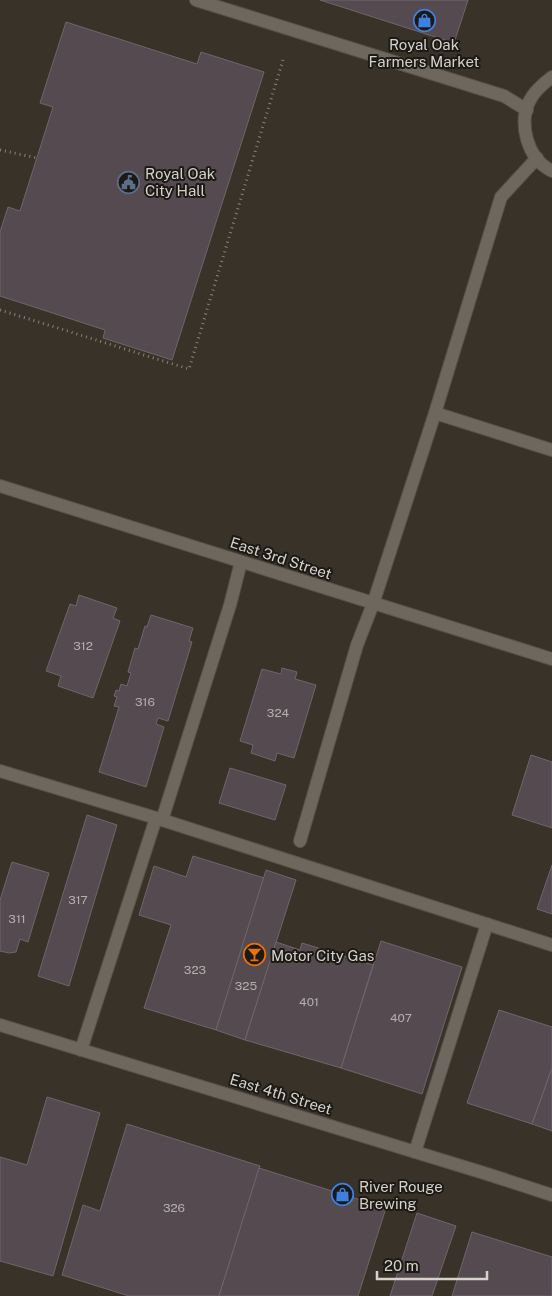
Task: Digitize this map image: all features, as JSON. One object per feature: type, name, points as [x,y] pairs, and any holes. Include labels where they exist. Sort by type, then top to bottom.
[{"type":"street","points":[[196,0],[504,96],[527,110]]},
{"type":"street","points":[[552,77],[539,87],[530,100],[525,130],[529,145],[537,158],[552,171]]},
{"type":"street","points":[[300,841],[357,645],[435,414],[501,197],[537,158]]},
{"type":"street","points":[[435,414],[552,450]]},
{"type":"street","name":"East 3rd Street","points":[[0,486],[552,659]]},
{"type":"street","points":[[81,1050],[227,614],[241,562]]},
{"type":"street","points":[[0,771],[159,819],[552,944]]},
{"type":"street","points":[[415,1152],[487,924]]},
{"type":"street","name":"East 4th Street","points":[[0,1025],[552,1195]]},
{"type":"path","points":[[0,310],[189,369],[283,60]]},
{"type":"path","points":[[0,150],[37,158]]},
{"type":"building","name":"Royal Oak Farmers Market","points":[[320,0],[468,0],[454,43]]},
{"type":"building","name":"Royal Oak City Hall","points":[[66,22],[197,64],[201,52],[264,72],[172,360],[103,338],[105,330],[0,296],[0,232],[8,207],[20,211],[53,107],[40,103]]},
{"type":"building","points":[[79,595],[117,608],[113,618],[120,621],[93,698],[58,686],[61,676],[46,671],[70,604],[76,606]]},
{"type":"building","points":[[151,615],[193,628],[189,641],[192,642],[168,721],[158,718],[156,724],[164,727],[146,787],[99,772],[119,707],[114,706],[117,697],[114,696],[116,690],[119,691],[121,684],[127,686],[131,673],[128,672],[135,648],[138,649],[145,626],[147,627]]},
{"type":"building","points":[[282,668],[297,672],[295,679],[316,685],[294,758],[277,753],[275,761],[251,753],[253,745],[240,741],[262,669],[281,674]]},
{"type":"building","points":[[531,755],[552,762],[552,828],[512,815]]},
{"type":"building","points":[[230,768],[286,785],[275,820],[219,803]]},
{"type":"building","points":[[87,815],[117,825],[69,986],[38,976]]},
{"type":"building","points":[[193,856],[264,878],[216,1030],[144,1008],[171,925],[139,915],[154,866],[186,877]]},
{"type":"building","points":[[12,862],[49,873],[28,942],[20,939],[16,952],[9,953],[0,951],[0,900]]},
{"type":"building","points":[[552,865],[552,914],[537,909]]},
{"type":"building","points":[[266,870],[296,880],[245,1040],[216,1030]]},
{"type":"building","points":[[381,941],[462,967],[422,1094],[341,1068]]},
{"type":"building","points":[[276,942],[300,950],[302,943],[373,965],[341,1068],[245,1040]]},
{"type":"building","points":[[499,1010],[552,1027],[552,1068],[532,1124],[467,1103]]},
{"type":"building","points":[[552,1068],[552,1131],[532,1124]]},
{"type":"building","points":[[47,1097],[100,1113],[53,1276],[0,1261],[0,1157],[27,1165]]},
{"type":"building","points":[[127,1124],[260,1166],[219,1296],[129,1296],[62,1275],[83,1205],[100,1211]]},
{"type":"building","points":[[259,1168],[386,1208],[358,1296],[219,1296]]},
{"type":"building","points":[[417,1213],[456,1226],[432,1296],[390,1296]]},
{"type":"building","points":[[472,1232],[552,1257],[552,1296],[452,1296]]},
{"type":"place","name":"Royal Oak Farmers Market","points":[[424,21]]},
{"type":"place","name":"Royal Oak City Hall","points":[[129,182]]},
{"type":"place","name":"Motor City Gas","points":[[255,955]]},
{"type":"place","name":"River Rouge Brewing","points":[[343,1195]]}]
